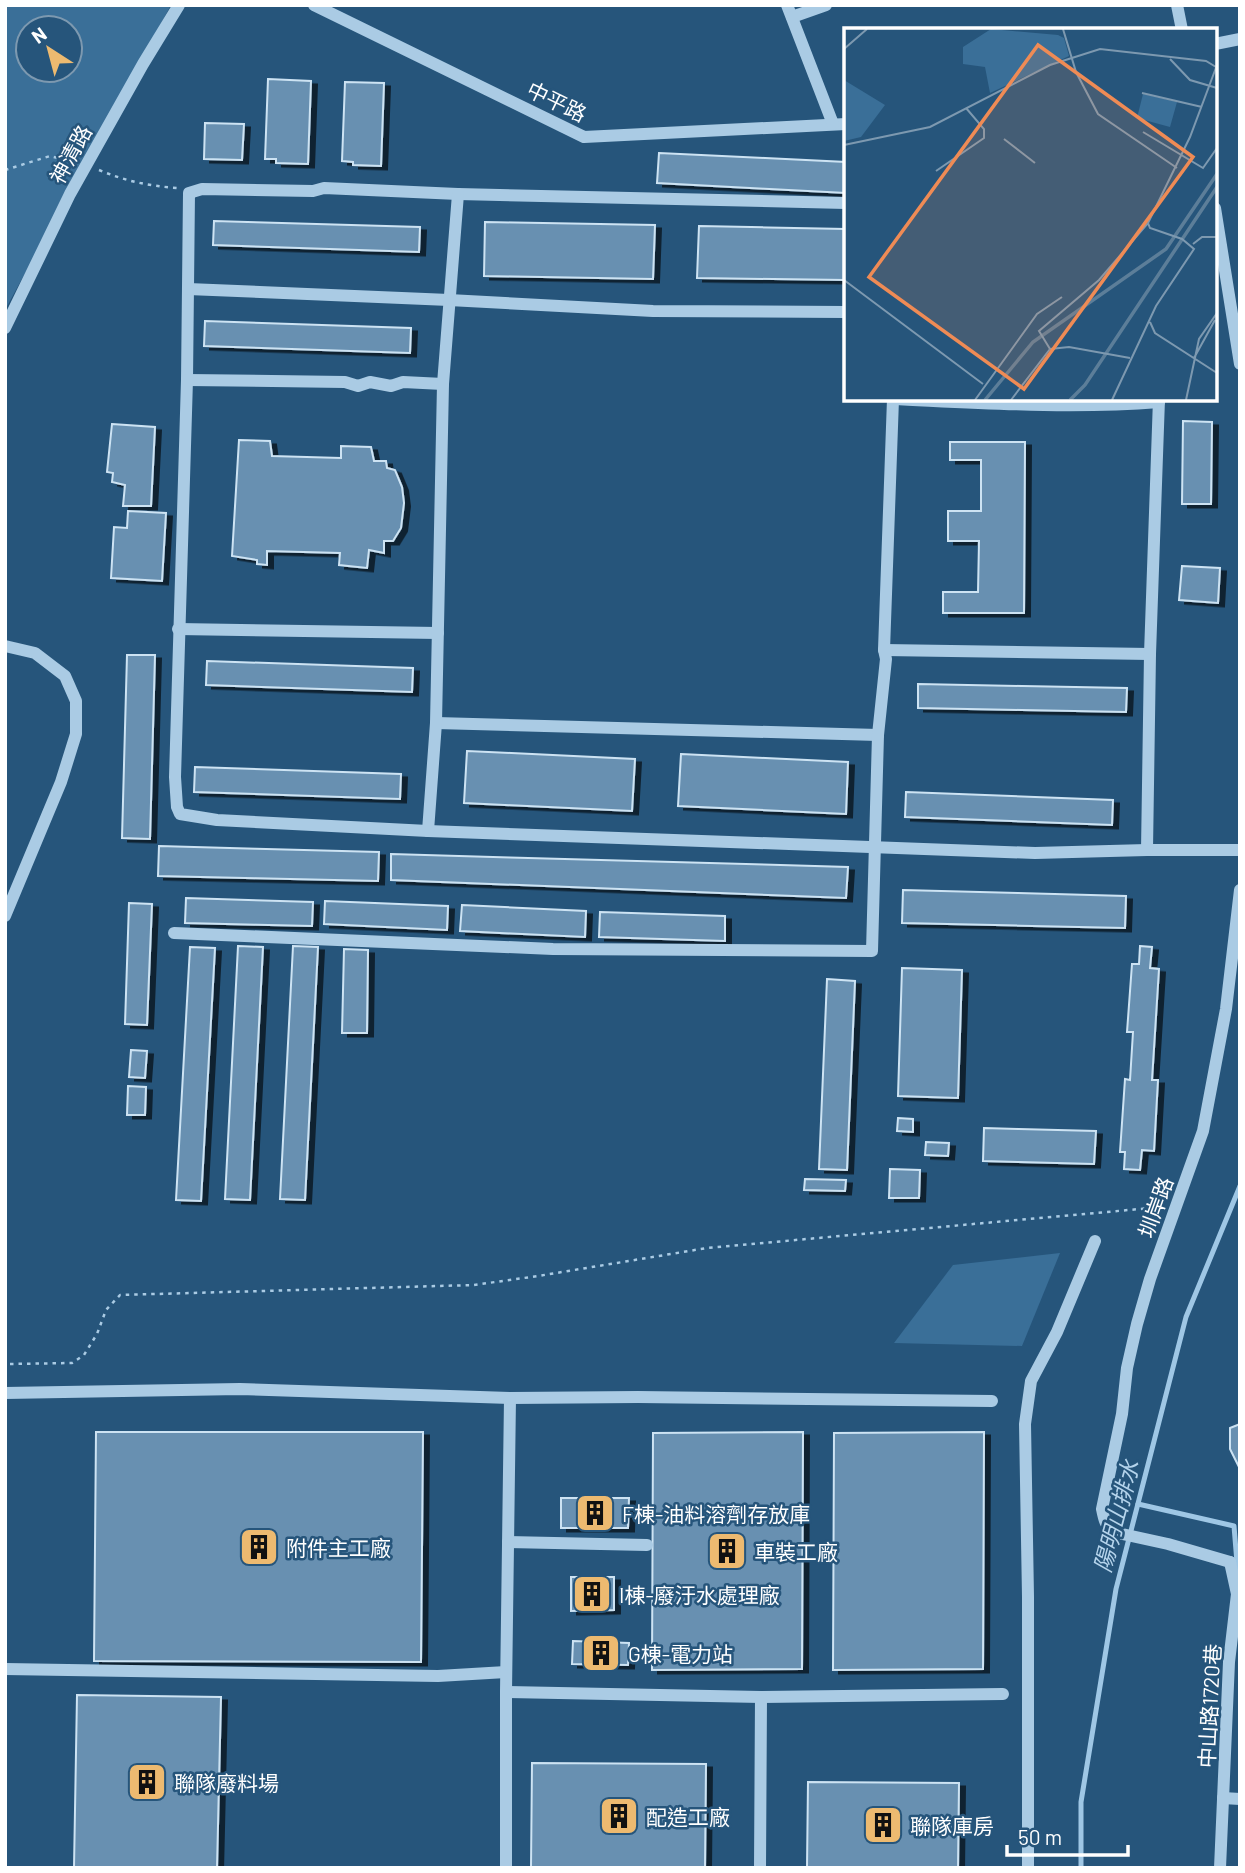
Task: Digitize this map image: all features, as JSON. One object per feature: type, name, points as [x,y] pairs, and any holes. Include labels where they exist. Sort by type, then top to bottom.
[{"type":"street","name":"神清路","points":[[5,328],[70,194],[179,5]]},
{"type":"street","name":"中平路","points":[[314,5],[584,137],[840,124]]},
{"type":"street","points":[[826,5],[789,11],[840,124]]},
{"type":"street","points":[[1177,5],[1182,28]]},
{"type":"street","points":[[1217,44],[1240,39]]},
{"type":"street","points":[[844,203],[458,194],[324,188],[313,191],[202,188],[189,193],[187,380],[175,777],[180,814],[217,820],[428,831],[875,848],[1035,853],[1240,850]]},
{"type":"street","points":[[428,831],[436,723],[443,384],[458,194]]},
{"type":"street","points":[[1217,220],[1240,364]]},
{"type":"street","points":[[188,289],[653,311],[844,312]]},
{"type":"street","points":[[187,380],[345,382],[358,386],[370,382],[391,386],[403,382],[443,384]]},
{"type":"street","points":[[174,933],[553,948],[872,951],[878,735],[886,659],[884,650],[893,401]]},
{"type":"street","points":[[944,401],[1109,406],[1159,401],[1150,654],[1147,850]]},
{"type":"street","points":[[178,629],[438,633]]},
{"type":"street","points":[[5,646],[35,653],[45,660],[65,676],[76,701],[76,734],[61,782],[5,916]]},
{"type":"street","points":[[884,650],[1150,654]]},
{"type":"street","points":[[436,723],[878,735]]},
{"type":"street","name":"圳岸路","points":[[1235,1557],[1113,1532],[1104,1521],[1102,1509],[1137,1324],[1203,1131],[1226,1009],[1240,890]]},
{"type":"street","points":[[1028,1868],[1025,1424],[1031,1381],[1058,1332],[1095,1241]]},
{"type":"street","points":[[5,1392],[240,1389],[510,1398],[992,1401]]},
{"type":"street","points":[[506,1868],[510,1398]]},
{"type":"street","points":[[508,1542],[647,1545]]},
{"type":"street","name":"中山路1720巷","points":[[1220,1868],[1223,1798],[1233,1728],[1237,1594],[1235,1557]]},
{"type":"street","points":[[5,1669],[439,1676],[506,1672]]},
{"type":"street","points":[[506,1692],[761,1697],[1003,1694]]},
{"type":"street","points":[[760,1868],[761,1697]]},
{"type":"street","points":[[1223,1798],[1240,1799]]},
{"type":"path","points":[[5,170],[50,156],[86,165],[123,180],[189,193]]},
{"type":"path","points":[[10,1364],[72,1363],[85,1355],[106,1310],[120,1295],[474,1285],[707,1248],[1176,1206]]},
{"type":"shaded area","points":[[5,5],[171,5],[5,310]]},
{"type":"shaded area","points":[[1060,1253],[1022,1346],[894,1343],[953,1265]]},
{"type":"building","points":[[268,79],[311,81],[308,164],[276,163],[276,159],[265,159]]},
{"type":"building","points":[[345,82],[384,83],[381,166],[353,165],[353,162],[342,161]]},
{"type":"building","points":[[205,123],[244,124],[242,160],[204,159]]},
{"type":"building","points":[[659,153],[844,162],[844,193],[657,183]]},
{"type":"building","points":[[214,221],[420,227],[419,252],[213,245]]},
{"type":"building","points":[[485,222],[655,225],[653,279],[484,276]]},
{"type":"building","points":[[699,226],[844,229],[844,280],[697,278]]},
{"type":"building","points":[[205,321],[411,328],[410,353],[204,346]]},
{"type":"building","points":[[1183,421],[1212,422],[1211,504],[1182,504]]},
{"type":"building","points":[[112,424],[155,427],[151,506],[123,506],[125,485],[112,482],[113,473],[107,472]]},
{"type":"building","points":[[239,440],[270,441],[272,456],[341,458],[341,446],[371,447],[374,461],[386,461],[387,468],[395,470],[402,487],[404,503],[401,528],[393,541],[384,541],[384,553],[369,550],[367,568],[339,565],[340,553],[267,551],[267,565],[257,564],[257,560],[232,556]]},
{"type":"building","points":[[950,442],[1025,442],[1024,613],[943,613],[943,592],[978,592],[979,541],[948,541],[948,511],[981,511],[981,460],[950,460]]},
{"type":"building","points":[[128,511],[166,513],[162,581],[111,578],[114,527],[127,528]]},
{"type":"building","points":[[1182,566],[1220,568],[1218,603],[1179,600]]},
{"type":"building","points":[[127,655],[155,655],[150,839],[122,838]]},
{"type":"building","points":[[207,661],[413,668],[412,692],[206,685]]},
{"type":"building","points":[[918,684],[1127,688],[1126,712],[918,708]]},
{"type":"building","points":[[467,751],[635,759],[632,811],[464,803]]},
{"type":"building","points":[[681,754],[848,762],[846,814],[678,806]]},
{"type":"building","points":[[195,767],[401,774],[400,799],[194,792]]},
{"type":"building","points":[[906,792],[1113,800],[1112,825],[905,817]]},
{"type":"building","points":[[159,846],[379,852],[378,881],[158,876]]},
{"type":"building","points":[[391,854],[848,867],[846,898],[391,880]]},
{"type":"building","points":[[903,890],[1126,896],[1125,928],[902,923]]},
{"type":"building","points":[[186,898],[313,902],[312,926],[185,923]]},
{"type":"building","points":[[325,901],[448,906],[447,930],[324,924]]},
{"type":"building","points":[[129,903],[152,904],[147,1025],[125,1024]]},
{"type":"building","points":[[462,905],[586,911],[585,937],[460,931]]},
{"type":"building","points":[[600,912],[725,916],[725,941],[599,937]]},
{"type":"building","points":[[238,946],[263,947],[250,1200],[225,1199]]},
{"type":"building","points":[[293,946],[318,947],[305,1200],[280,1199]]},
{"type":"building","points":[[1140,946],[1152,947],[1150,968],[1159,969],[1152,1080],[1158,1080],[1154,1151],[1142,1150],[1140,1170],[1124,1169],[1125,1152],[1120,1152],[1125,1079],[1130,1080],[1133,1032],[1127,1032],[1132,964],[1139,964]]},
{"type":"building","points":[[190,947],[215,948],[201,1201],[176,1200]]},
{"type":"building","points":[[344,949],[368,950],[367,1033],[342,1033]]},
{"type":"building","points":[[902,968],[962,970],[958,1098],[898,1096]]},
{"type":"building","points":[[827,979],[855,981],[847,1170],[819,1169]]},
{"type":"building","points":[[131,1050],[147,1051],[145,1078],[129,1077]]},
{"type":"building","points":[[128,1086],[146,1087],[145,1115],[127,1115]]},
{"type":"building","points":[[898,1118],[913,1119],[913,1132],[897,1131]]},
{"type":"building","points":[[984,1128],[1096,1131],[1094,1164],[983,1161]]},
{"type":"building","points":[[926,1142],[949,1143],[948,1156],[925,1155]]},
{"type":"building","points":[[890,1169],[920,1170],[919,1198],[889,1198]]},
{"type":"building","points":[[805,1179],[846,1180],[845,1191],[804,1190]]},
{"type":"building","points":[[1240,1424],[1240,1469],[1230,1449],[1230,1428]]},
{"type":"building","name":"附件主工廠","points":[[96,1432],[423,1432],[421,1662],[94,1661]]},
{"type":"building","name":"車裝工廠","points":[[803,1432],[802,1669],[652,1670],[653,1433]]},
{"type":"building","name":"車裝工廠","points":[[984,1432],[983,1669],[833,1670],[834,1433]]},
{"type":"building","name":"F棟-油料溶劑存放庫","points":[[561,1498],[629,1498],[628,1528],[561,1528]]},
{"type":"building","name":"I棟-廢汙水處理廠","points":[[571,1577],[614,1577],[614,1610],[571,1611]]},
{"type":"building","name":"G棟-電力站","points":[[573,1641],[629,1643],[628,1665],[572,1664]]},
{"type":"building","name":"聯隊廢料場","points":[[77,1695],[221,1697],[217,1868],[74,1868]]},
{"type":"building","name":"配造工廠","points":[[532,1763],[706,1764],[705,1868],[531,1868]]},
{"type":"building","name":"聯隊庫房","points":[[808,1782],[959,1783],[958,1868],[807,1868]]},
{"type":"waterway","name":"陽明山排水","points":[[1081,1868],[1081,1802],[1116,1589],[1186,1317],[1240,1186]]},
{"type":"waterway","points":[[1138,1504],[1234,1526],[1238,1575]]},
{"type":"place","name":"F棟-油料溶劑存放庫","points":[[595,1513]]},
{"type":"place","name":"附件主工廠","points":[[259,1547]]},
{"type":"place","name":"車裝工廠","points":[[727,1551]]},
{"type":"place","name":"I棟-廢汙水處理廠","points":[[592,1594]]},
{"type":"place","name":"G棟-電力站","points":[[601,1653]]},
{"type":"place","name":"聯隊廢料場","points":[[147,1782]]},
{"type":"place","name":"配造工廠","points":[[619,1816]]},
{"type":"place","name":"聯隊庫房","points":[[883,1825]]}]
